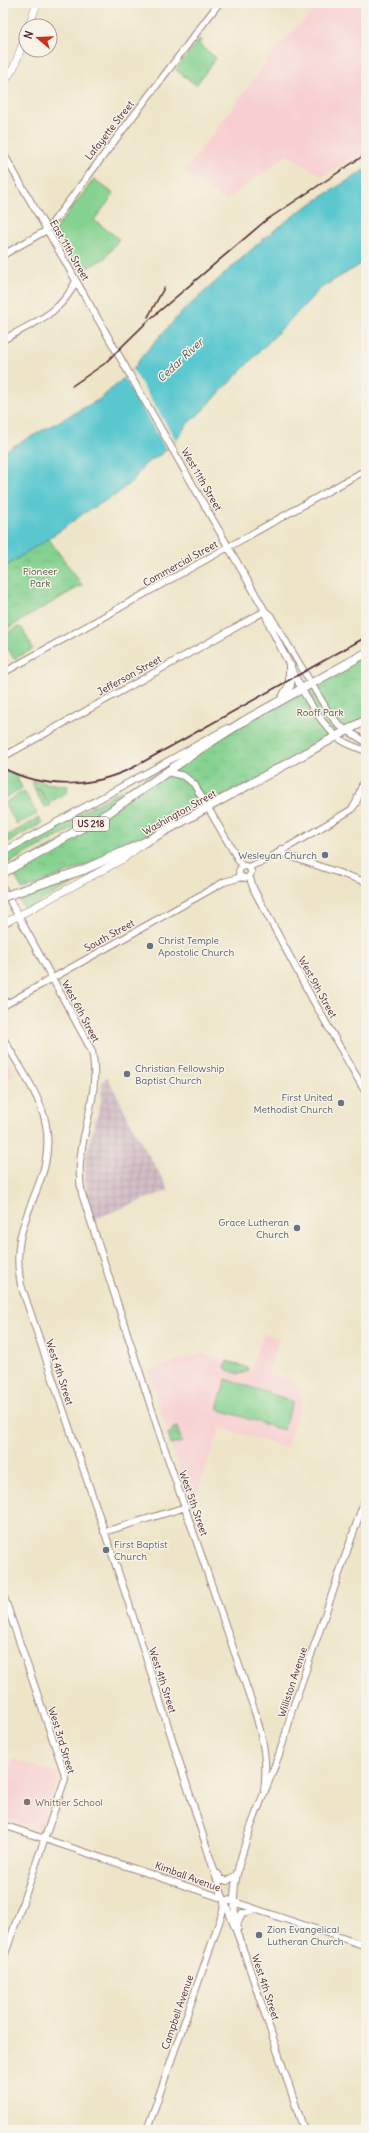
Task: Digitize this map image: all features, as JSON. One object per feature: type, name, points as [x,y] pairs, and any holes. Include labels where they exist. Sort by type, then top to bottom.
[{"type":"highway","name":"US 218","points":[[7,871],[89,826],[244,721],[366,653]]},
{"type":"highway","points":[[280,702],[290,686],[290,666]]},
{"type":"highway","name":"Washington Street","points":[[145,842],[366,720]]},
{"type":"highway","points":[[3,897],[83,870],[145,842]]},
{"type":"main road","points":[[32,18],[37,3]]},
{"type":"main road","name":"Lafayette Street","points":[[3,255],[47,230],[219,3]]},
{"type":"main road","points":[[3,84],[14,67],[18,56]]},
{"type":"main road","name":"East 11th Street","points":[[3,153],[119,358]]},
{"type":"main road","points":[[3,340],[58,308],[67,297],[76,281]]},
{"type":"main road","name":"West 11th Street","points":[[119,358],[186,470],[265,610],[270,615],[329,713],[340,726],[366,742]]},
{"type":"main road","name":"Commercial Street","points":[[3,673],[366,470]]},
{"type":"main road","name":"West 11th Street","points":[[265,610],[266,618],[290,666],[319,716],[336,736],[345,743],[366,751]]},
{"type":"main road","name":"Jefferson Street","points":[[3,757],[265,610]]},
{"type":"main road","points":[[3,852],[220,731],[244,721]]},
{"type":"main road","points":[[167,772],[189,778],[197,788],[207,808],[243,868],[246,876]]},
{"type":"main road","name":"South Street","points":[[224,882],[246,876],[281,850],[351,810],[356,802],[366,773]]},
{"type":"main road","name":"Washington Street","points":[[3,924],[123,859],[145,842]]},
{"type":"main road","points":[[281,850],[286,855],[366,882]]},
{"type":"main road","name":"South Street","points":[[3,1006],[224,882],[243,868],[266,860]]},
{"type":"main road","points":[[243,868],[246,876]]},
{"type":"main road","name":"West 9th Street","points":[[246,876],[313,1000],[366,1093]]},
{"type":"main road","name":"West 6th Street","points":[[3,888],[92,1051],[95,1078],[94,1097],[80,1149],[79,1167],[82,1194],[91,1224]]},
{"type":"main road","name":"West 4th Street","points":[[3,1038],[40,1106],[47,1132],[48,1150],[45,1168],[21,1233],[18,1258],[22,1288],[104,1532],[224,1900],[243,1949],[304,2130]]},
{"type":"main road","name":"West 5th Street","points":[[91,1224],[161,1438],[186,1507],[263,1738],[266,1767],[264,1791]]},
{"type":"main road","name":"Williston Avenue","points":[[243,1949],[234,1903],[236,1875],[366,1496]]},
{"type":"main road","points":[[104,1532],[186,1507]]},
{"type":"main road","name":"West 3rd Street","points":[[3,1594],[64,1772],[64,1785],[44,1838],[3,1960]]},
{"type":"main road","name":"Kimball Avenue","points":[[3,1824],[224,1900],[366,1946]]},
{"type":"main road","points":[[214,1867],[224,1880],[230,1880],[236,1875]]},
{"type":"main road","name":"Campbell Avenue","points":[[147,2130],[223,1911],[224,1900]]},
{"type":"main road","points":[[238,1927],[238,1918],[242,1913],[260,1912]]},
{"type":"shaded area","points":[[321,3],[366,3],[366,151],[322,176],[287,155],[225,201],[185,171],[278,47]]},
{"type":"shaded area","points":[[3,1053],[15,1075],[3,1082]]},
{"type":"shaded area","points":[[107,1076],[136,1133],[169,1190],[92,1220],[85,1180],[86,1156],[101,1102],[102,1082]]},
{"type":"shaded area","points":[[264,1333],[279,1339],[268,1374],[293,1382],[303,1399],[286,1448],[220,1427],[196,1496],[188,1499],[148,1371],[202,1353],[251,1369]]},
{"type":"shaded area","name":"Whittier School","points":[[13,1759],[57,1774],[58,1780],[41,1830],[3,1818],[3,1787]]},
{"type":"green space","points":[[199,39],[201,40],[199,44],[216,58],[196,85],[176,70]]},
{"type":"green space","points":[[94,179],[114,194],[94,220],[119,239],[105,258],[83,270],[77,268],[55,230]]},
{"type":"green space","name":"Pioneer Park","points":[[48,538],[82,585],[3,631],[3,568]]},
{"type":"green space","points":[[17,627],[22,628],[33,649],[14,659],[3,640],[3,636]]},
{"type":"green space","name":"Rooff Park","points":[[366,653],[366,720],[145,842],[23,890],[11,869],[89,826],[200,749]]},
{"type":"green space","points":[[170,763],[132,792],[89,820],[3,866],[3,856]]},
{"type":"green space","points":[[3,770],[16,776],[22,788],[4,798]]},
{"type":"green space","points":[[32,781],[68,786],[67,792],[49,803],[50,806],[45,807],[35,791],[39,789],[47,802],[39,787],[35,790]]},
{"type":"green space","points":[[24,791],[37,814],[17,824],[4,803]]},
{"type":"green space","points":[[39,818],[42,823],[3,845],[3,838]]},
{"type":"green space","points":[[90,874],[25,910],[18,898]]},
{"type":"green space","points":[[227,1361],[248,1368],[247,1372],[239,1374],[225,1369]]},
{"type":"green space","points":[[226,1379],[293,1401],[283,1430],[217,1409]]},
{"type":"green space","points":[[177,1427],[182,1442],[171,1445],[168,1434],[172,1432],[173,1428]]},
{"type":"water","name":"Cedar River","points":[[366,169],[366,261],[321,288],[199,414],[187,424],[178,438],[163,453],[145,464],[134,479],[117,494],[84,513],[3,568],[3,452],[100,399],[133,370],[142,356],[181,313],[262,240],[301,210]]},
{"type":"pier","points":[[133,370],[176,440],[166,449],[124,377]]},
{"type":"railway","points":[[72,386],[104,364],[149,320],[265,221],[366,154]]},
{"type":"railway","points":[[148,317],[164,288]]},
{"type":"railway","points":[[3,768],[35,780],[68,784],[102,779],[118,774],[134,767],[366,637]]},
{"type":"place","name":"Wesleyan Church","points":[[325,855]]},
{"type":"place","name":"Christ Temple Apostolic Church","points":[[150,946]]},
{"type":"place","name":"Christian Fellowship Baptist Church","points":[[127,1074]]},
{"type":"place","name":"First United Methodist Church","points":[[341,1103]]},
{"type":"place","name":"Grace Lutheran Church","points":[[297,1228]]},
{"type":"place","name":"First Baptist Church","points":[[106,1550]]},
{"type":"place","name":"Whittier School","points":[[27,1802]]},
{"type":"place","name":"Zion Evangelical Lutheran Church","points":[[259,1935]]}]
